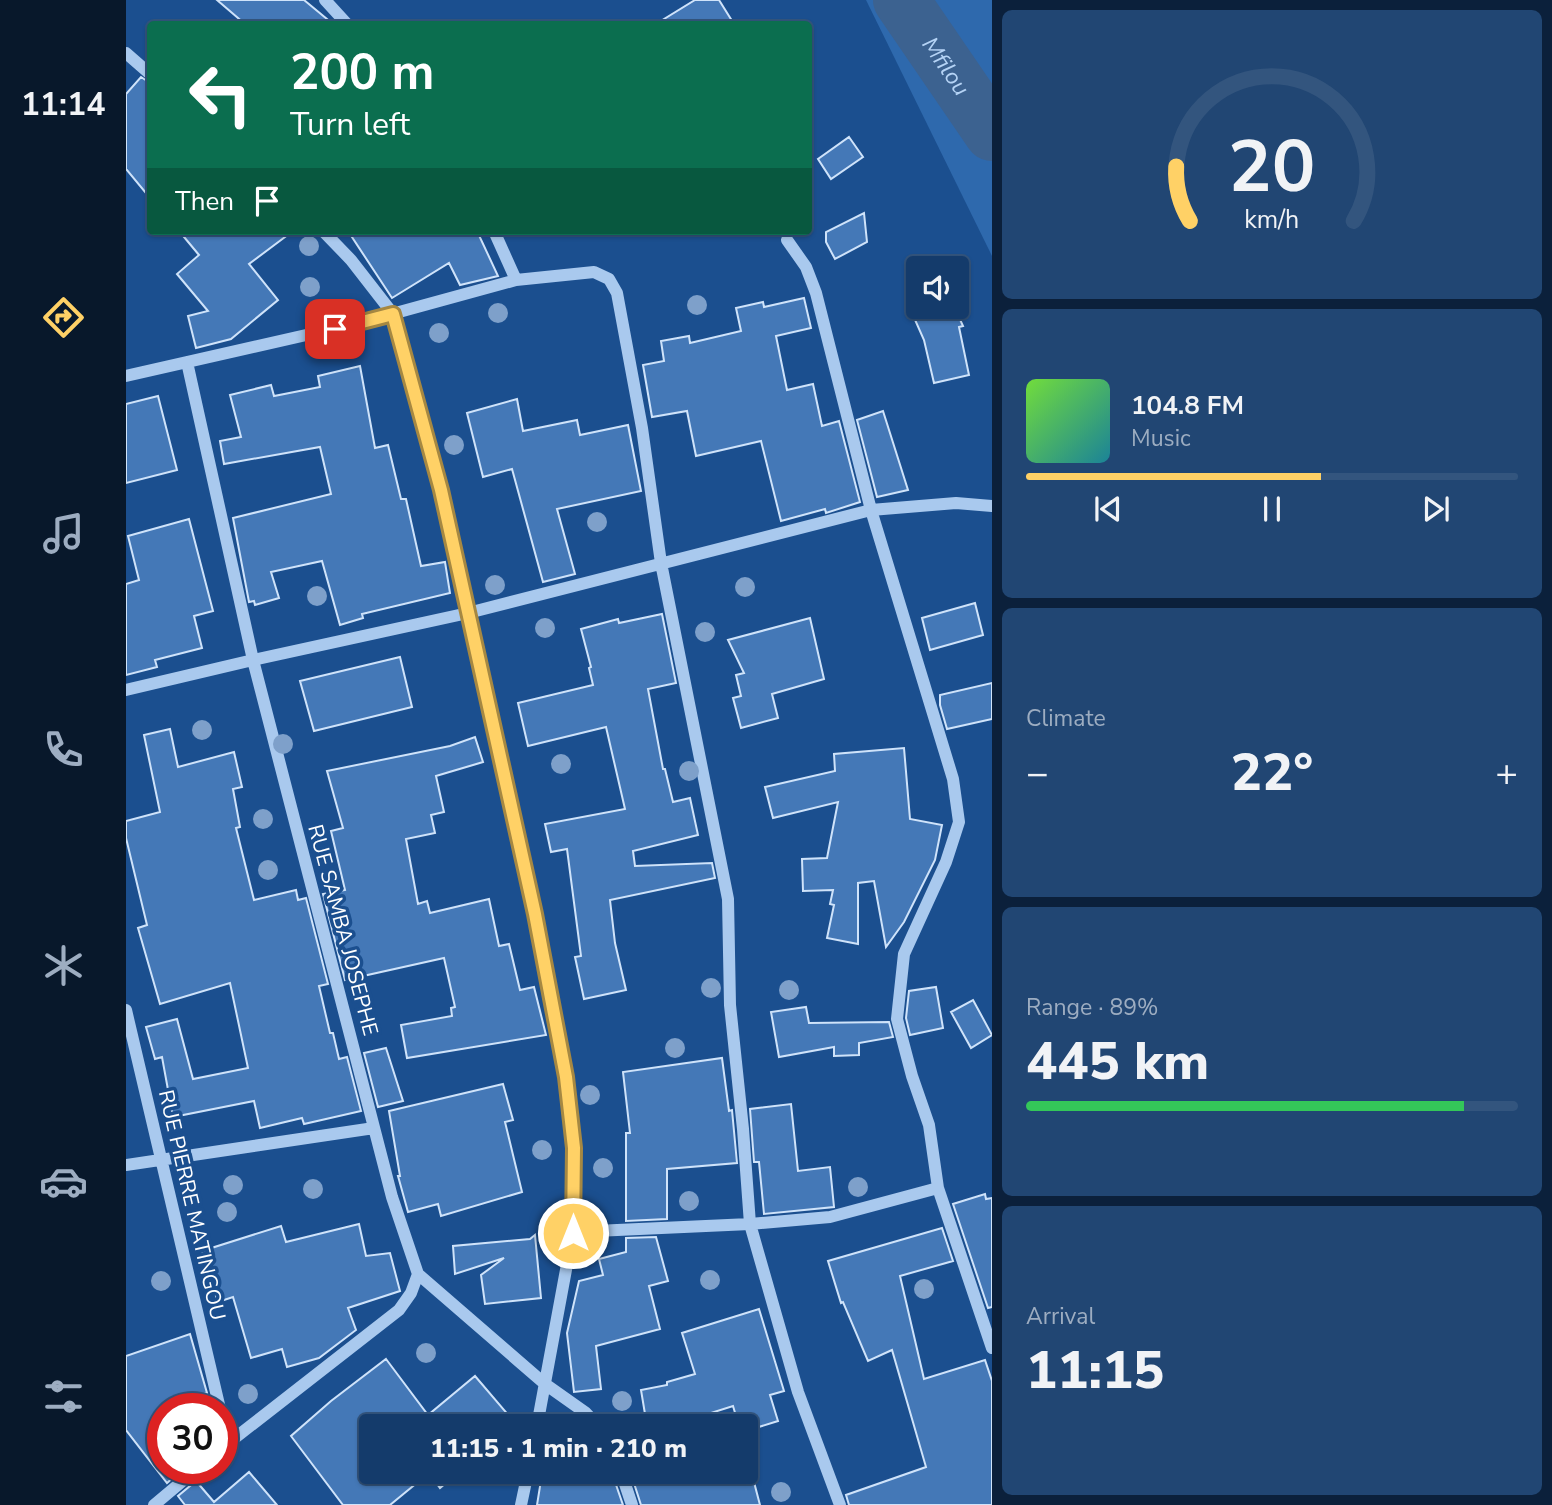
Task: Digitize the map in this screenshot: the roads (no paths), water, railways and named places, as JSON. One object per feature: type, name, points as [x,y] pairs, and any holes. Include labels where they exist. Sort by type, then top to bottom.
[{"type":"street","points":[[325,0],[344,21]]},
{"type":"street","points":[[126,53],[147,71]]},
{"type":"street","points":[[327,235],[351,260],[393,314],[441,490],[535,914],[566,1077],[574,1148],[573,1233],[539,1414]]},
{"type":"street","points":[[496,235],[516,280]]},
{"type":"street","points":[[788,240],[806,267],[816,293],[871,510],[953,779],[959,822],[946,862],[904,954],[897,1019],[912,1076],[929,1125],[938,1188],[992,1348]]},
{"type":"street","points":[[126,376],[393,314],[516,280],[594,272],[609,279],[617,293],[642,428],[661,563],[728,899],[730,1005],[750,1224],[798,1392],[839,1505]]},
{"type":"street","name":"RUE SAMBA JOSEPHE","points":[[187,362],[253,660],[392,1197],[418,1274]]},
{"type":"street","points":[[126,691],[468,613],[871,510],[956,503],[992,506]]},
{"type":"street","name":"RUE PIERRE MATINGOU","points":[[126,1010],[216,1393]]},
{"type":"street","points":[[126,1165],[374,1128]]},
{"type":"street","points":[[573,1233],[831,1217],[938,1188]]},
{"type":"street","points":[[238,1436],[399,1310],[411,1293],[418,1274],[545,1384],[587,1414]]},
{"type":"street","points":[[154,1505],[179,1484]]},
{"type":"street","points":[[521,1505],[525,1484]]},
{"type":"street","points":[[625,1484],[632,1505]]},
{"type":"waterway","name":"Mfilou","points":[[901,0],[992,133]]}]
